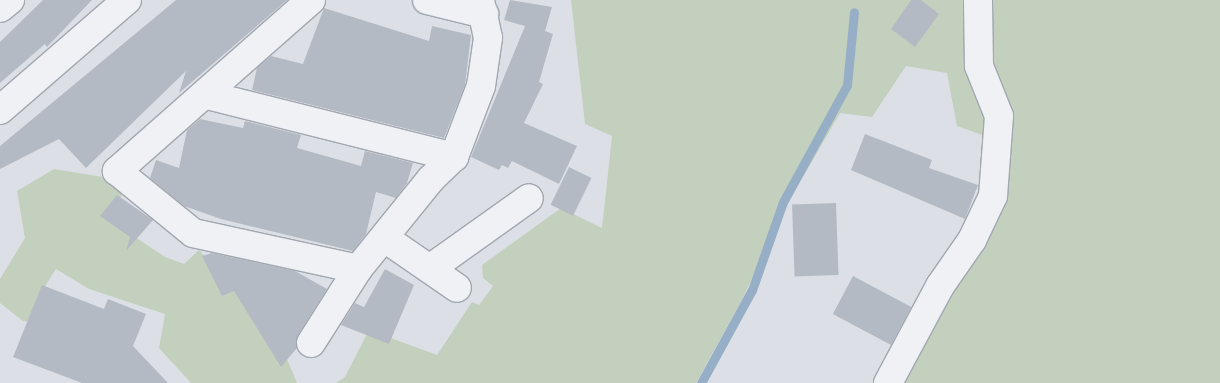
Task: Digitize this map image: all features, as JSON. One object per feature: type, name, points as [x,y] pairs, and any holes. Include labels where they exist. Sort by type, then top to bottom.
[{"type":"street","points":[[0,8],[10,0]]},
{"type":"street","points":[[0,110],[127,0]]},
{"type":"street","points":[[311,0],[207,96],[117,172],[193,233],[358,269]]},
{"type":"street","points":[[311,343],[358,269],[386,239],[431,179],[454,157],[481,86],[488,38],[482,7],[427,0]]},
{"type":"street","points":[[888,383],[940,286],[972,240],[993,196],[998,116],[979,66],[978,0]]},
{"type":"street","points":[[207,96],[454,157]]},
{"type":"street","points":[[431,268],[529,198]]},
{"type":"street","points":[[386,239],[431,268],[457,288]]},
{"type":"green space","points":[[571,0],[1220,0],[1220,383],[890,383],[960,248],[999,141],[957,126],[947,73],[906,66],[872,117],[840,113],[782,213],[744,296],[696,383],[336,383],[345,377],[369,330],[437,355],[472,302],[479,305],[493,286],[483,278],[482,265],[561,208],[602,228],[612,136],[585,124]]},
{"type":"green space","points":[[54,169],[115,179],[127,189],[112,207],[132,235],[165,257],[184,264],[199,250],[257,316],[287,359],[297,383],[191,383],[159,348],[165,314],[89,289],[56,269],[39,296],[34,322],[23,321],[0,303],[0,279],[25,238],[17,191]]},
{"type":"building","points":[[43,0],[92,0],[47,47],[45,44],[0,83],[0,42]]},
{"type":"building","points":[[176,0],[287,0],[179,93],[186,71],[86,168],[59,139],[0,169],[0,146]]},
{"type":"building","points":[[510,0],[552,7],[545,31],[553,34],[539,82],[543,84],[524,123],[577,146],[559,184],[512,161],[508,168],[502,165],[499,170],[471,157],[525,26],[504,20]]},
{"type":"building","points":[[911,0],[921,0],[939,14],[915,47],[891,29]]},
{"type":"building","points":[[324,8],[429,41],[432,26],[471,35],[465,85],[444,138],[252,90],[257,68],[271,56],[303,64]]},
{"type":"building","points":[[200,119],[243,128],[245,121],[301,135],[297,148],[361,166],[365,151],[413,163],[407,183],[396,198],[376,192],[366,234],[353,251],[221,219],[184,206],[150,178],[156,160],[179,168],[187,130]]},
{"type":"building","points":[[865,134],[932,160],[929,168],[978,185],[965,219],[851,170]]},
{"type":"building","points":[[569,167],[591,178],[573,216],[551,205]]},
{"type":"building","points":[[117,195],[153,220],[126,251],[130,237],[100,216]]},
{"type":"building","points":[[836,203],[839,275],[795,276],[792,205]]},
{"type":"building","points":[[212,253],[295,271],[327,289],[298,335],[297,348],[281,367],[234,291],[222,296],[202,256]]},
{"type":"building","points":[[385,269],[414,285],[389,344],[341,325],[355,303],[364,307]]},
{"type":"building","points":[[853,276],[911,307],[891,345],[833,314]]},
{"type":"building","points":[[42,285],[104,309],[108,299],[146,314],[133,346],[168,383],[82,383],[13,357]]},
{"type":"waterway","points":[[701,383],[752,290],[783,202],[847,85],[854,12]]}]
